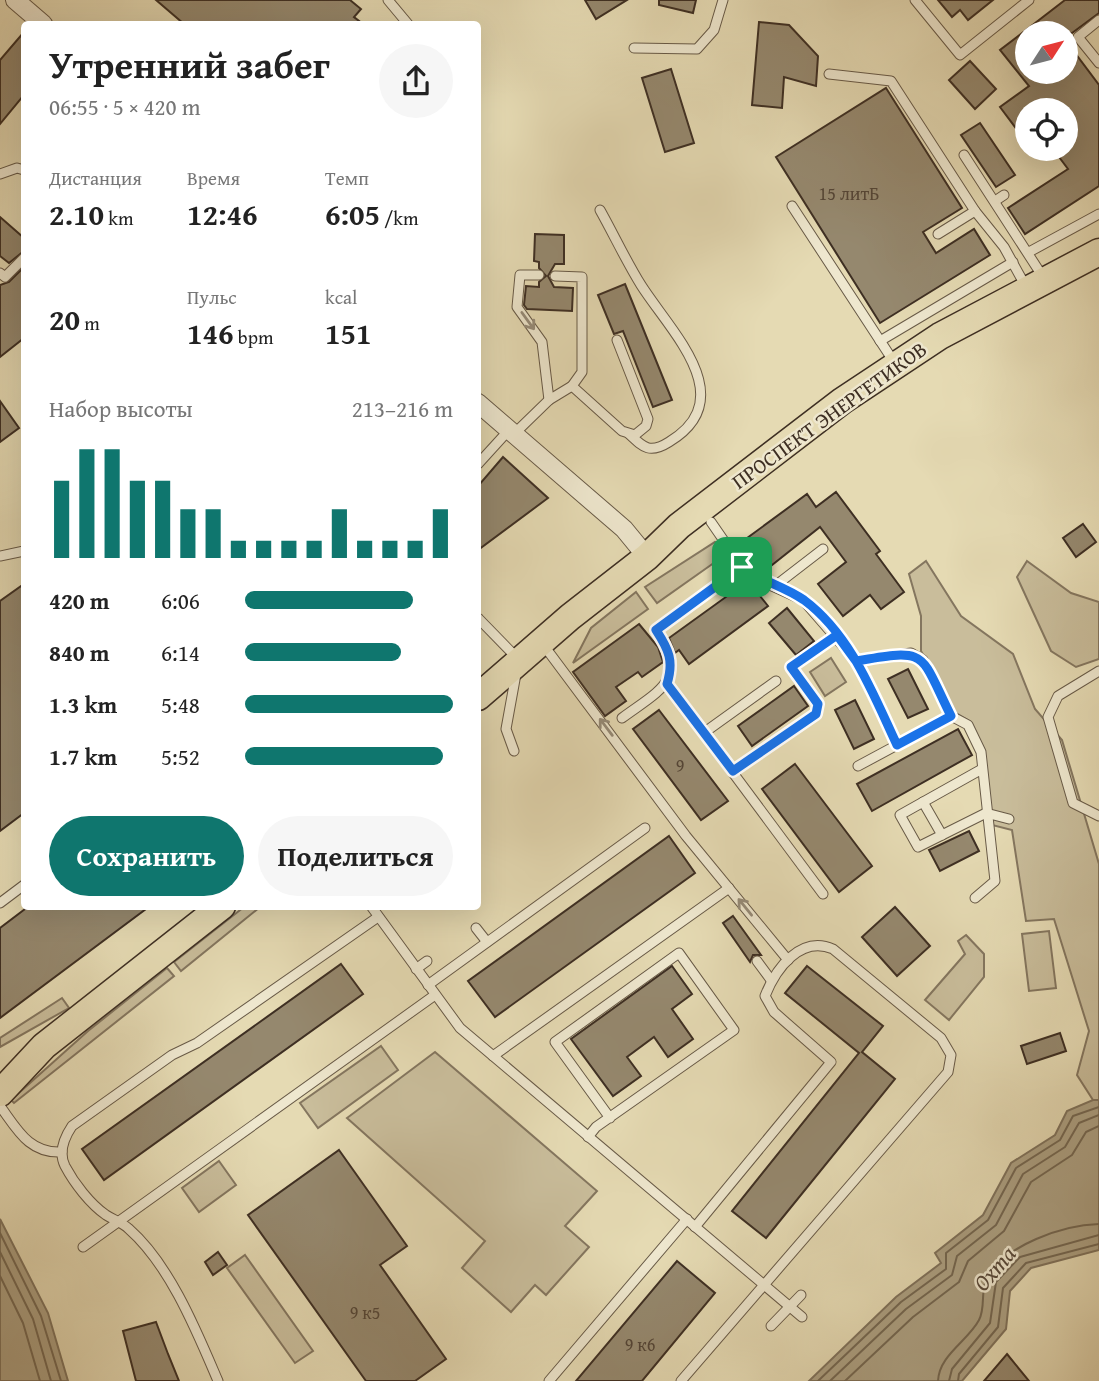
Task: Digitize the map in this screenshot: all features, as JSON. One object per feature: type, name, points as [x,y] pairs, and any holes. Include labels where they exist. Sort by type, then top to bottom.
[{"type":"main road","name":"ПРОСПЕКТ ЭНЕРГЕТИКОВ","points":[[481,694],[541,641],[647,557],[680,526],[765,457],[894,364],[1036,284],[1099,252]]},
{"type":"main road","name":"ПРОСПЕКТ ЭНЕРГЕТИКОВ","points":[[647,557],[689,538],[776,470],[901,379],[949,350],[1099,271]]},
{"type":"main road","points":[[0,1093],[44,1046],[217,910]]},
{"type":"main road","points":[[0,1066],[44,1046]]},
{"type":"street","points":[[15,0],[40,21]]},
{"type":"street","points":[[481,406],[624,529],[647,557]]},
{"type":"lane","points":[[388,0],[406,21]]},
{"type":"lane","points":[[634,48],[697,49],[714,30],[723,0]]},
{"type":"lane","points":[[915,0],[960,55],[1029,0]]},
{"type":"lane","points":[[1099,20],[1078,37],[1099,63]]},
{"type":"lane","points":[[829,74],[891,81],[975,211],[1013,262],[1036,284]]},
{"type":"lane","points":[[964,155],[1029,252],[1036,284]]},
{"type":"lane","points":[[0,174],[21,170]]},
{"type":"lane","points":[[995,201],[1004,195]]},
{"type":"lane","points":[[792,206],[894,364]]},
{"type":"lane","points":[[572,386],[646,449],[654,450],[694,423],[702,395],[687,350],[640,284],[600,210]]},
{"type":"lane","points":[[938,234],[975,211]]},
{"type":"lane","points":[[1029,252],[1099,214]]},
{"type":"lane","points":[[0,273],[5,277],[21,261]]},
{"type":"lane","points":[[880,341],[1013,262]]},
{"type":"lane","points":[[539,275],[520,275],[517,307],[542,342],[549,400]]},
{"type":"lane","points":[[481,461],[549,400],[579,380],[583,364],[582,277],[555,276]]},
{"type":"lane","points":[[617,340],[648,419],[641,431],[628,434]]},
{"type":"lane","points":[[711,522],[742,567],[759,580],[803,600],[837,635],[856,661],[897,745]]},
{"type":"lane","points":[[775,586],[822,549]]},
{"type":"lane","points":[[0,556],[21,552]]},
{"type":"lane","points":[[622,718],[667,684],[673,664],[668,648],[656,630],[742,567]]},
{"type":"lane","points":[[481,621],[519,660],[506,729],[514,751]]},
{"type":"lane","points":[[733,771],[816,714],[818,704],[791,667],[837,635]]},
{"type":"lane","points":[[541,641],[729,888],[788,960]]},
{"type":"lane","points":[[856,661],[911,653],[923,660],[951,716],[968,725],[981,752],[995,881],[975,898]]},
{"type":"lane","points":[[1099,671],[1058,696],[1051,705],[1048,717],[1073,803],[1099,816]]},
{"type":"lane","points":[[705,732],[776,681]]},
{"type":"lane","points":[[667,684],[823,894]]},
{"type":"lane","points":[[858,766],[951,716]]},
{"type":"lane","points":[[982,769],[900,815],[918,848],[986,813],[1009,819]]},
{"type":"lane","points":[[923,802],[942,835]]},
{"type":"lane","points":[[428,985],[645,828]]},
{"type":"lane","points":[[0,903],[21,886]]},
{"type":"lane","points":[[493,1056],[729,888]]},
{"type":"lane","points":[[374,910],[460,1028],[802,1317]]},
{"type":"lane","points":[[218,1381],[187,1310],[142,1236],[90,1200],[64,1164],[62,1152],[65,1136],[72,1126],[172,1055],[197,1044],[378,917]]},
{"type":"lane","points":[[477,928],[487,943]]},
{"type":"lane","points":[[681,1381],[948,1072],[951,1055],[941,1038],[833,949],[822,944],[809,945],[788,960],[771,980],[765,996],[774,1012],[831,1062],[695,1227]]},
{"type":"lane","points":[[588,1137],[610,1118],[734,1030],[679,953],[555,1042],[610,1118]]},
{"type":"lane","points":[[416,969],[427,961]]},
{"type":"lane","points":[[757,961],[771,980]]},
{"type":"lane","points":[[83,1247],[435,995]]},
{"type":"lane","points":[[0,1106],[30,1145],[40,1151],[62,1152]]},
{"type":"lane","points":[[549,1381],[687,1219]]},
{"type":"lane","points":[[771,1326],[801,1295]]},
{"type":"shaded area","points":[[715,542],[721,545],[718,560],[657,603],[645,587]]},
{"type":"shaded area","points":[[926,561],[961,616],[1013,654],[1035,709],[1062,740],[1099,864],[1099,1100],[1093,1100],[1077,1075],[1089,1031],[1054,919],[1026,921],[1012,830],[992,825],[971,722],[956,713],[921,651],[921,616],[909,574]]},
{"type":"shaded area","points":[[1027,561],[1071,593],[1099,602],[1099,659],[1076,667],[1051,651],[1017,577]]},
{"type":"shaded area","points":[[636,592],[648,609],[573,663],[591,628]]},
{"type":"shaded area","points":[[831,658],[846,682],[825,696],[810,672]]},
{"type":"shaded area","points":[[240,910],[256,910],[181,971],[174,962]]},
{"type":"shaded area","points":[[1049,931],[1056,988],[1029,991],[1022,934]]},
{"type":"shaded area","points":[[966,935],[984,954],[984,977],[949,1020],[925,1000],[965,954],[958,941]]},
{"type":"shaded area","points":[[167,968],[174,976],[14,1103],[11,1100],[88,1031]]},
{"type":"shaded area","points":[[62,998],[69,1008],[0,1047],[0,1038]]},
{"type":"shaded area","points":[[381,1046],[398,1070],[318,1128],[300,1103]]},
{"type":"shaded area","points":[[435,1052],[597,1191],[565,1226],[589,1247],[546,1295],[535,1285],[511,1312],[462,1268],[485,1241],[347,1118]]},
{"type":"shaded area","points":[[219,1161],[236,1185],[199,1212],[182,1188]]},
{"type":"shaded area","points":[[245,1255],[313,1351],[295,1363],[227,1268]]},
{"type":"water","name":"Охта","points":[[1099,1100],[1099,1250],[1031,1268],[1010,1291],[1006,1329],[962,1381],[809,1381],[896,1297],[941,1263],[935,1253],[983,1215],[1011,1163],[1055,1135],[1067,1111]]},
{"type":"water","points":[[0,1219],[48,1313],[68,1381],[0,1381]]},
{"type":"building","points":[[156,0],[350,0],[361,9],[354,17],[359,21],[180,21]]},
{"type":"building","points":[[585,0],[627,0],[596,19]]},
{"type":"building","points":[[659,0],[696,0],[693,13],[659,5]]},
{"type":"building","points":[[938,0],[993,0],[968,20],[960,10],[952,17]]},
{"type":"building","points":[[1065,0],[1099,0],[1099,13],[1078,29],[1078,21],[1038,21]]},
{"type":"building","points":[[759,22],[789,25],[818,56],[816,86],[784,77],[782,108],[752,105]]},
{"type":"building","points":[[21,36],[21,99],[0,124],[0,60]]},
{"type":"building","points":[[1015,38],[1015,69],[1000,50]]},
{"type":"building","points":[[1078,57],[1099,85],[1099,186],[1025,234],[1008,208],[1068,169],[1062,161],[1078,161],[1078,98],[1015,98],[1015,127],[1000,107],[1029,86],[1027,84],[1078,84]]},
{"type":"building","points":[[970,61],[996,89],[975,109],[949,80]]},
{"type":"building","points":[[671,69],[694,143],[665,152],[642,78]]},
{"type":"building","points":[[886,88],[962,208],[923,232],[936,253],[974,229],[990,255],[880,323],[776,157]]},
{"type":"building","points":[[980,123],[1015,175],[996,187],[961,135]]},
{"type":"building","points":[[0,217],[21,235],[21,253],[9,263],[0,256]]},
{"type":"building","points":[[535,234],[564,235],[564,264],[555,264],[548,276],[554,287],[573,288],[572,311],[527,309],[524,305],[526,286],[539,287],[539,282],[546,276],[539,268],[539,262],[534,261]]},
{"type":"building","points":[[21,270],[21,340],[0,357],[0,285],[9,282]]},
{"type":"building","points":[[625,284],[672,400],[653,407],[623,331],[614,334],[598,295]]},
{"type":"building","points":[[0,401],[19,428],[0,442]]},
{"type":"building","points":[[503,457],[548,498],[481,548],[481,483]]},
{"type":"building","points":[[836,492],[880,551],[876,554],[904,592],[881,609],[870,595],[843,616],[818,584],[846,562],[820,527],[762,573],[739,544],[807,494],[816,507]]},
{"type":"building","points":[[1083,524],[1096,542],[1076,557],[1063,538]]},
{"type":"building","points":[[748,581],[768,606],[689,664],[679,650],[675,653],[669,638]]},
{"type":"building","points":[[21,586],[21,815],[0,831],[0,601]]},
{"type":"building","points":[[787,608],[814,641],[796,655],[769,623]]},
{"type":"building","points":[[639,624],[658,647],[663,662],[642,677],[638,672],[616,687],[626,701],[605,716],[573,672]]},
{"type":"building","points":[[908,669],[928,709],[908,718],[888,679]]},
{"type":"building","points":[[794,686],[808,706],[752,746],[738,726]]},
{"type":"building","points":[[855,700],[874,739],[854,749],[835,710]]},
{"type":"building","points":[[659,710],[728,801],[701,820],[633,729]]},
{"type":"building","points":[[958,729],[972,755],[872,811],[857,784]]},
{"type":"building","points":[[795,764],[872,866],[839,892],[762,789]]},
{"type":"building","points":[[969,831],[979,851],[940,871],[929,850]]},
{"type":"building","points":[[669,836],[695,873],[495,1017],[468,981]]},
{"type":"building","points":[[895,907],[930,946],[897,976],[862,937]]},
{"type":"building","points":[[24,910],[145,910],[0,1018],[0,928]]},
{"type":"building","points":[[733,916],[761,955],[753,955],[750,962],[723,923]]},
{"type":"building","points":[[341,964],[363,994],[104,1180],[82,1149]]},
{"type":"building","points":[[672,966],[692,994],[672,1009],[693,1039],[668,1057],[654,1037],[627,1057],[641,1076],[613,1096],[571,1039]]},
{"type":"building","points":[[807,966],[883,1026],[862,1052],[895,1079],[766,1238],[732,1211],[859,1053],[785,993]]},
{"type":"building","points":[[1060,1033],[1066,1051],[1027,1064],[1021,1046]]},
{"type":"building","points":[[339,1150],[407,1246],[380,1265],[446,1359],[415,1381],[366,1381],[248,1215]]},
{"type":"building","points":[[218,1252],[227,1265],[213,1275],[205,1262]]},
{"type":"building","points":[[677,1261],[715,1293],[642,1381],[576,1381]]},
{"type":"building","points":[[156,1322],[179,1381],[136,1381],[123,1331]]},
{"type":"building","points":[[1007,1354],[1029,1381],[984,1381]]},
{"type":"route","points":[[742,567],[656,630],[668,648],[673,664],[667,684],[733,771],[816,714],[818,704],[814,696],[791,667],[837,635],[856,661],[904,652],[923,660],[951,716],[897,745],[856,661],[837,635],[803,600],[759,580],[742,567]]}]
